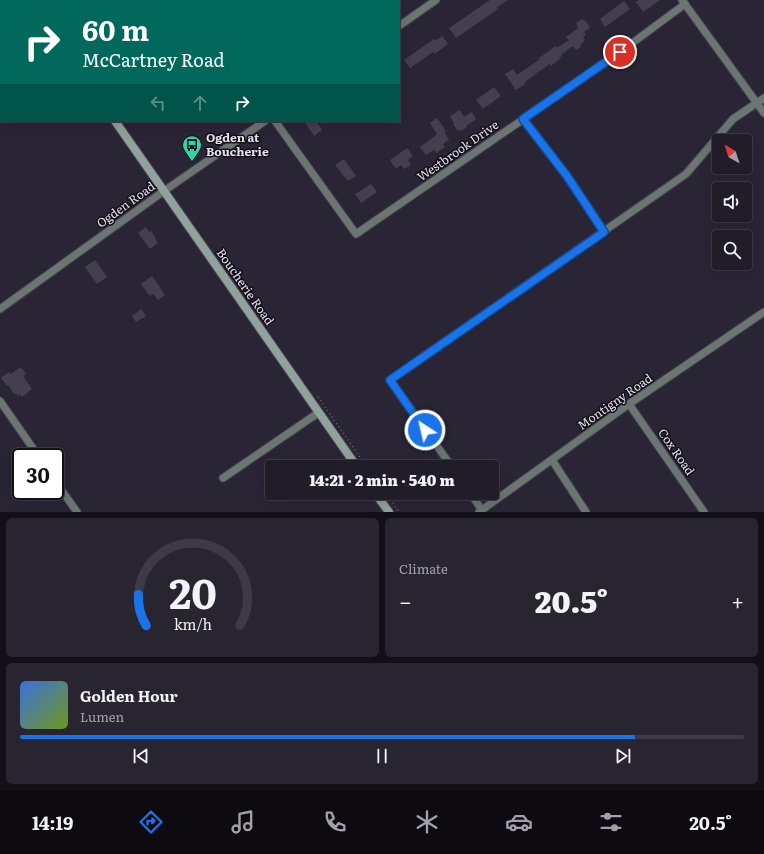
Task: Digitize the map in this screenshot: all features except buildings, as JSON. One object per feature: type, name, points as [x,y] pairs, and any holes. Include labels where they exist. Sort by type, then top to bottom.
[{"type":"main road","name":"Boucherie Road","points":[[116,122],[352,460]]},
{"type":"main road","points":[[380,500],[389,512]]},
{"type":"street","points":[[400,25],[436,0]]},
{"type":"street","points":[[683,2],[764,113]]},
{"type":"street","name":"Westbrook Drive","points":[[277,122],[356,234],[608,61],[683,2]]},
{"type":"street","points":[[447,460],[390,380],[686,174],[733,119],[764,98]]},
{"type":"street","points":[[523,119],[567,176],[604,232]]},
{"type":"street","name":"Ogden Road","points":[[0,309],[164,191],[264,122]]},
{"type":"street","name":"Montigny Road","points":[[481,511],[630,404],[764,312]]},
{"type":"street","points":[[0,401],[33,448]]},
{"type":"street","name":"Cox Road","points":[[630,404],[704,512]]},
{"type":"street","points":[[223,478],[318,413]]},
{"type":"street","points":[[552,460],[586,512]]},
{"type":"street","points":[[64,493],[77,512]]},
{"type":"street","points":[[474,500],[481,511]]},
{"type":"path","points":[[391,500],[399,512]]},
{"type":"place","name":"Ogden at Boucherie","points":[[192,162]]},
{"type":"route","points":[[425,430],[390,380],[604,232],[567,176],[523,119],[620,52]]}]
